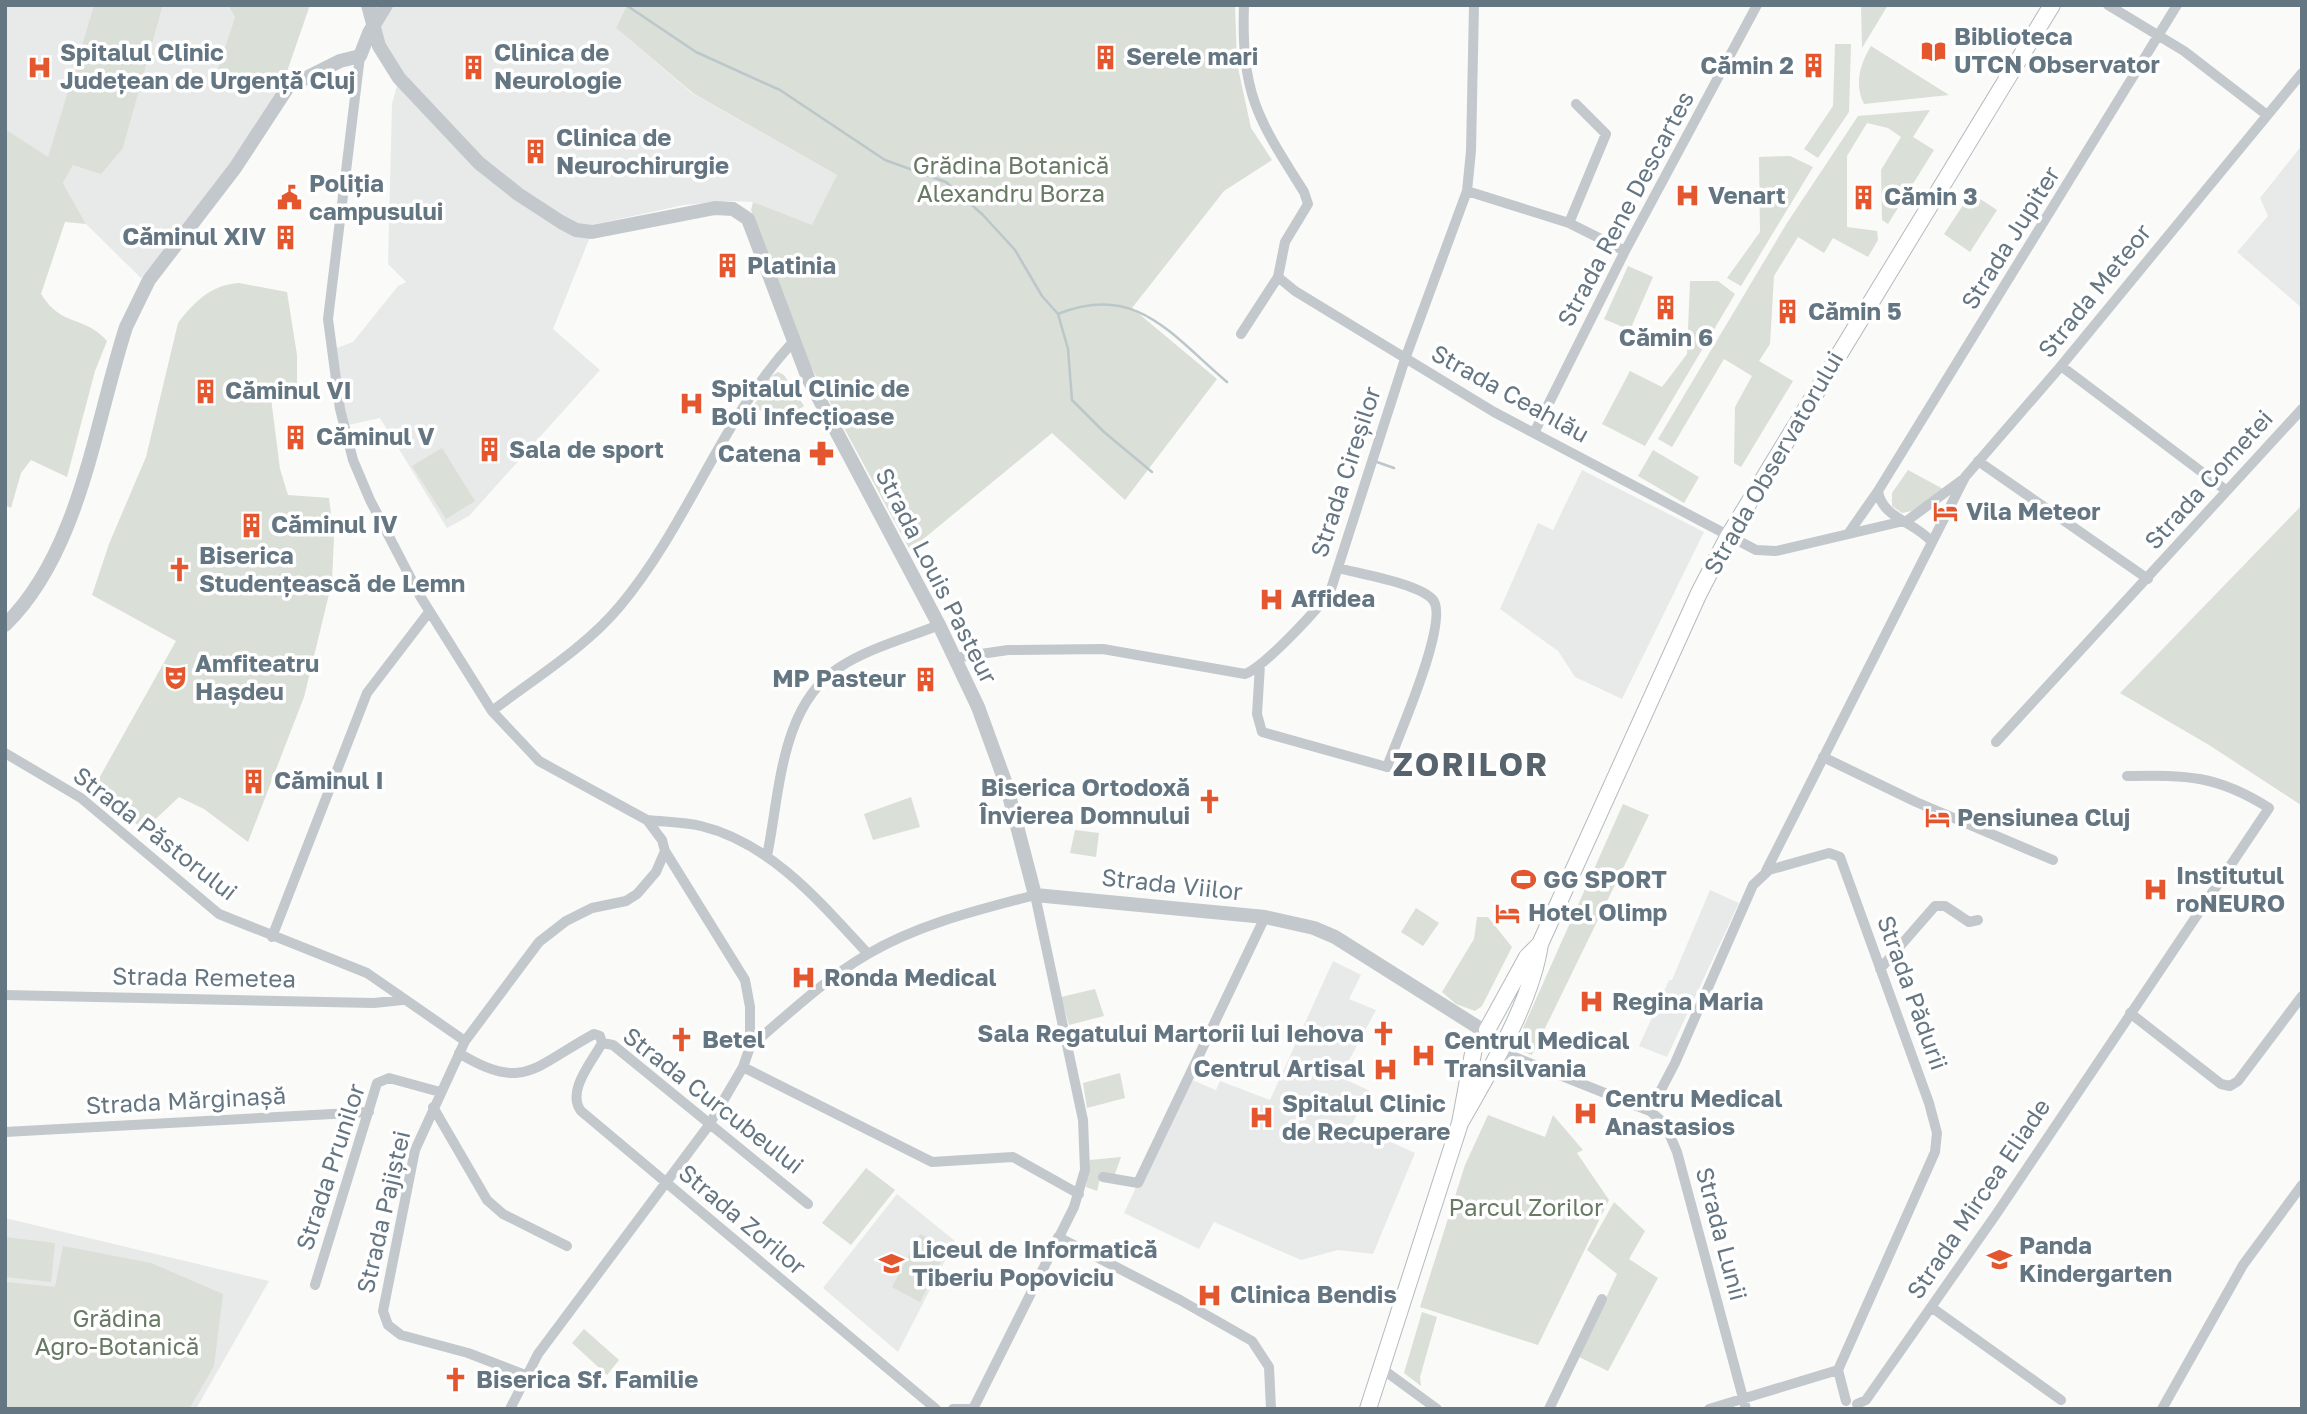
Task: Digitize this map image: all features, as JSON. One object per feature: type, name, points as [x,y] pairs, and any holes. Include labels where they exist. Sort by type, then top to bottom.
[{"type":"main road","name":"Strada Observatorului","points":[[1460,1123],[1501,1051],[1537,964],[1540,944],[1699,593],[1728,537],[2052,5]]},
{"type":"main road","name":"Strada Observatorului","points":[[1368,1409],[1460,1123],[1481,1032],[1527,957],[1540,944]]},
{"type":"main road","points":[[1481,1032],[1499,1035],[1501,1051],[1491,1059],[1482,1058],[1481,1032]]},
{"type":"street","points":[[368,5],[375,24]]},
{"type":"street","points":[[1241,334],[1278,277],[1285,242],[1306,210],[1307,199],[1261,123],[1252,102],[1244,59],[1244,5]]},
{"type":"street","name":"Strada Cireșilor","points":[[1260,665],[1318,609],[1331,589],[1405,359],[1466,191],[1471,151],[1474,5]]},
{"type":"street","name":"Strada Rene Descartes","points":[[1534,433],[1625,251],[1757,5]]},
{"type":"street","points":[[2108,5],[2211,69],[2267,115]]},
{"type":"street","name":"Strada Jupiter","points":[[1848,534],[1878,491],[2177,5]]},
{"type":"street","points":[[385,7],[360,56],[329,303],[331,350],[340,409],[354,460],[370,500],[429,612],[492,711],[539,761],[647,821],[662,840],[665,851],[745,980],[750,1007],[750,1047],[743,1067],[709,1125],[525,1375],[510,1409]]},
{"type":"street","name":"Strada Louis Pasteur","points":[[375,24],[379,46],[390,67],[463,147],[518,194],[568,226],[593,232],[715,208],[733,209],[745,215],[793,342],[825,414],[939,625],[978,707],[1006,784],[1035,895],[1085,1129],[1085,1170],[1080,1194],[971,1409]]},
{"type":"street","points":[[5,625],[36,588],[57,553],[126,327],[145,286],[235,168],[289,87],[340,61],[360,56]]},
{"type":"street","name":"Strada Meteor","points":[[1766,871],[1965,477],[2061,366],[2302,73]]},
{"type":"street","points":[[1569,223],[1606,134],[1576,104]]},
{"type":"street","points":[[1466,191],[1569,223],[1625,251]]},
{"type":"street","name":"Strada Ceahlău","points":[[1278,277],[1295,291],[1405,359],[1534,433],[1728,537]]},
{"type":"street","points":[[492,711],[569,654],[619,607],[672,530],[762,375],[793,342]]},
{"type":"street","points":[[2061,366],[2227,491]]},
{"type":"street","name":"Strada Cometei","points":[[1996,742],[2302,409]]},
{"type":"street","name":"Strada Cometei","points":[[1978,461],[2148,579]]},
{"type":"street","points":[[1728,537],[1749,547],[1767,551],[1908,520],[1965,477]]},
{"type":"street","points":[[1878,491],[1885,510],[1908,520],[1931,541]]},
{"type":"street","points":[[1260,665],[1257,722],[1262,732],[1387,767],[1436,636],[1437,609],[1435,601],[1422,592],[1338,568]]},
{"type":"street","points":[[272,937],[367,693],[429,612]]},
{"type":"street","points":[[767,856],[787,751],[802,711],[815,690],[831,674],[852,660],[939,625]]},
{"type":"street","points":[[954,658],[1008,650],[1077,648],[1130,652],[1245,674],[1260,665]]},
{"type":"street","name":"Strada Păstorului","points":[[5,753],[81,798],[209,908],[272,937],[367,974],[465,1041]]},
{"type":"street","points":[[1823,757],[1916,802],[2053,860]]},
{"type":"street","name":"Strada Mircea Eliade","points":[[1838,1370],[1851,1406],[1866,1400],[2269,808],[2234,787],[2212,780],[2127,776]]},
{"type":"street","points":[[647,821],[701,826],[724,834],[767,856],[819,901],[868,954]]},
{"type":"street","name":"Strada Pajiștei","points":[[525,1375],[468,1353],[401,1335],[393,1331],[385,1318],[383,1311],[411,1166],[433,1107],[465,1041],[539,942],[566,921],[592,908],[626,901],[637,894],[652,879],[665,851]]},
{"type":"street","name":"Strada Pădurii","points":[[1766,871],[1829,853],[1840,857],[1929,1103],[1937,1142],[1921,1189],[1838,1370]]},
{"type":"street","points":[[1501,1051],[1650,1111],[1753,885],[1766,871]]},
{"type":"street","name":"Strada Viilor","points":[[750,1047],[821,987],[868,954],[934,923],[1035,895],[1265,918],[1314,928],[1335,937],[1481,1032]]},
{"type":"street","points":[[1880,969],[1935,906],[1945,906],[1969,922],[1978,919]]},
{"type":"street","points":[[1103,1177],[1138,1183],[1265,918]]},
{"type":"street","name":"Strada Remetea","points":[[5,995],[374,1003],[402,1000]]},
{"type":"street","points":[[2130,1013],[2221,1084],[2230,1086],[2238,1081],[2302,996]]},
{"type":"street","name":"Strada Viilor","points":[[1456,1016],[1471,1033],[1481,1032]]},
{"type":"street","name":"Strada Curcubeului","points":[[459,1053],[495,1073],[519,1074],[594,1034],[600,1036],[602,1043],[613,1045],[808,1204]]},
{"type":"street","name":"Strada Zorilor","points":[[602,1043],[578,1087],[576,1103],[581,1111],[936,1409]]},
{"type":"street","points":[[743,1067],[932,1162],[1013,1157],[1080,1194]]},
{"type":"street","name":"Strada Prunilor","points":[[315,1285],[377,1083],[384,1079],[395,1079],[440,1092]]},
{"type":"street","points":[[433,1107],[487,1200],[503,1213],[568,1246]]},
{"type":"street","name":"Strada Lunii","points":[[1650,1111],[1665,1124],[1677,1152],[1745,1404]]},
{"type":"street","name":"Strada Mărginașă","points":[[5,1132],[369,1112]]},
{"type":"street","points":[[2162,1409],[2243,1265],[2302,1185]]},
{"type":"street","points":[[1058,1237],[1214,1318],[1252,1341],[1269,1367],[1271,1409]]},
{"type":"street","points":[[1549,1409],[1602,1298]]},
{"type":"street","points":[[1931,1307],[2061,1400]]},
{"type":"street","points":[[1381,1368],[1437,1409]]},
{"type":"street","points":[[1709,1409],[1745,1404],[1838,1370]]},
{"type":"street","points":[[953,1409],[971,1409]]},
{"type":"shaded area","name":"Spitalul Clinic Județean de Urgență Cluj","points":[[5,5],[94,5],[48,158],[5,129]]},
{"type":"shaded area","points":[[163,5],[229,7],[235,17],[218,71],[283,83],[190,223],[141,278],[86,224],[63,183],[73,165],[123,148]]},
{"type":"shaded area","points":[[387,5],[627,5],[616,28],[693,94],[837,175],[812,226],[753,202],[728,201],[684,205],[587,226],[573,224],[556,215],[483,161],[404,80],[377,33]]},
{"type":"shaded area","points":[[399,78],[518,194],[592,232],[553,329],[600,370],[469,516],[447,528],[380,418],[344,426],[331,350],[353,342],[398,286],[406,282],[388,264],[392,104]]},
{"type":"shaded area","points":[[2302,145],[2302,308],[2237,252],[2268,216],[2260,198]]},
{"type":"shaded area","points":[[1582,470],[1704,532],[1622,699],[1575,677],[1558,651],[1500,609],[1538,523],[1553,530]]},
{"type":"shaded area","points":[[1710,890],[1739,903],[1667,1057],[1639,1046],[1669,980],[1672,980]]},
{"type":"shaded area","name":"Spitalul Clinic de Recuperare","points":[[1333,961],[1361,975],[1349,999],[1376,1010],[1340,1077],[1370,1091],[1352,1124],[1415,1153],[1373,1254],[1338,1250],[1301,1260],[1214,1222],[1199,1249],[1124,1213],[1187,1078],[1216,1090],[1220,1081],[1270,1100]]},
{"type":"shaded area","name":"Liceul de Informatică Tiberiu Popoviciu","points":[[897,1194],[955,1241],[898,1352],[823,1288]]},
{"type":"shaded area","name":"Grădina Agro-Botanică","points":[[5,1219],[269,1281],[196,1409],[5,1409]]},
{"type":"green space","points":[[94,5],[163,5],[123,148],[101,174],[73,165],[63,183],[86,224],[65,222],[41,294],[57,312],[90,327],[107,341],[95,371],[67,477],[31,460],[21,473],[11,508],[5,505],[5,129],[48,157]]},
{"type":"green space","points":[[222,5],[310,5],[283,83],[261,77],[256,92],[226,84],[228,75],[217,72],[235,17],[229,7]]},
{"type":"green space","name":"Grădina Botanică Alexandru Borza","points":[[627,5],[1235,5],[1237,63],[1251,128],[1272,160],[1224,191],[1132,308],[1217,379],[1125,500],[1052,433],[910,550],[811,367],[751,210],[753,202],[812,225],[837,175],[694,94],[616,28]]},
{"type":"green space","points":[[1861,5],[1888,5],[1862,48]]},
{"type":"green space","points":[[1835,44],[1851,44],[1849,112],[1818,158],[1804,149],[1833,106]]},
{"type":"green space","points":[[1871,46],[1949,95],[1864,104],[1859,82],[1864,60]]},
{"type":"green space","points":[[1930,110],[1913,137],[1934,150],[1888,224],[1882,220],[1881,170],[1901,137],[1888,128],[1867,123],[1847,156],[1847,227],[1877,231],[1878,240],[1868,257],[1833,238],[1824,253],[1798,237],[1774,276],[1770,344],[1759,361],[1793,381],[1741,467],[1734,463],[1735,407],[1752,376],[1724,359],[1672,447],[1658,439],[1787,223],[1858,116]]},
{"type":"green space","points":[[1790,156],[1813,167],[1741,286],[1727,278],[1760,232],[1759,157]]},
{"type":"green space","points":[[1971,193],[1997,210],[1970,252],[1944,234]]},
{"type":"green space","points":[[1628,266],[1653,277],[1630,330],[1604,319]]},
{"type":"green space","points":[[1690,281],[1718,281],[1735,294],[1645,446],[1602,424],[1630,371],[1662,387],[1687,354]]},
{"type":"green space","points":[[239,283],[287,292],[297,355],[297,385],[270,390],[280,469],[288,495],[329,498],[334,537],[332,582],[304,697],[248,842],[204,809],[179,797],[144,830],[93,789],[176,641],[92,595],[109,544],[146,457],[178,323],[204,296],[220,287]]},
{"type":"green space","points":[[778,372],[784,375],[804,406],[785,414],[766,412],[753,407],[770,377]]},
{"type":"green space","points":[[442,448],[475,501],[446,519],[412,466]]},
{"type":"green space","points":[[1653,450],[1699,477],[1684,503],[1638,476]]},
{"type":"green space","points":[[1908,470],[1945,490],[1916,510],[1902,513],[1892,506],[1892,493]]},
{"type":"green space","points":[[2302,505],[2301,805],[2209,745],[2120,693]]},
{"type":"green space","points":[[911,797],[920,827],[873,840],[864,814]]},
{"type":"green space","points":[[1623,804],[1649,815],[1532,1055],[1516,1049],[1516,1044]]},
{"type":"green space","points":[[1075,830],[1099,833],[1096,857],[1070,853]]},
{"type":"green space","points":[[1416,908],[1439,923],[1423,946],[1401,932]]},
{"type":"green space","points":[[1477,917],[1488,917],[1512,947],[1482,1006],[1475,1011],[1456,1004],[1442,992],[1474,939]]},
{"type":"green space","points":[[1095,989],[1104,1016],[1069,1025],[1061,997]]},
{"type":"green space","points":[[1120,1073],[1125,1098],[1087,1108],[1083,1083]]},
{"type":"green space","name":"Parcul Zorilor","points":[[1488,1115],[1545,1137],[1553,1115],[1583,1150],[1577,1153],[1609,1200],[1538,1345],[1420,1307],[1465,1165]]},
{"type":"green space","points":[[1121,1157],[1115,1174],[1101,1174],[1097,1191],[1086,1187],[1090,1160]]},
{"type":"green space","points":[[866,1168],[895,1190],[851,1245],[822,1223]]},
{"type":"green space","points":[[1614,1202],[1645,1231],[1629,1259],[1658,1278],[1608,1371],[1579,1357],[1617,1274],[1587,1250]]},
{"type":"green space","points":[[920,1234],[948,1248],[920,1302],[892,1287]]},
{"type":"green space","points":[[5,1237],[55,1243],[51,1282],[5,1277]]},
{"type":"green space","name":"Grădina Agro-Botanică","points":[[63,1246],[151,1263],[223,1294],[214,1366],[189,1409],[5,1409],[5,1282],[55,1287]]},
{"type":"green space","points":[[1422,1312],[1437,1317],[1420,1377],[1421,1386],[1404,1373]]},
{"type":"green space","points":[[584,1329],[619,1360],[607,1375],[572,1343]]},
{"type":"waterway","points":[[626,5],[696,52],[780,90],[885,160],[946,182],[983,215],[1015,250],[1042,296],[1058,314],[1068,349],[1072,400],[1104,432],[1152,472]]},
{"type":"waterway","points":[[1058,314],[1086,306],[1110,305],[1132,309],[1170,332],[1227,382]]},
{"type":"waterway","points":[[1374,461],[1394,468]]},
{"type":"place","name":"Biblioteca UTCN Observator","points":[[1934,51]]},
{"type":"place","name":"Serele mari","points":[[1106,57]]},
{"type":"place","name":"Cămin 2","points":[[1814,66]]},
{"type":"place","name":"Spitalul Clinic Județean de Urgență Cluj","points":[[40,67]]},
{"type":"place","name":"Clinica de Neurologie","points":[[474,67]]},
{"type":"place","name":"Clinica de Neurochirurgie","points":[[536,152]]},
{"type":"place","name":"Venart","points":[[1688,196]]},
{"type":"place","name":"Cămin 3","points":[[1864,197]]},
{"type":"place","name":"Poliția campusului","points":[[289,198]]},
{"type":"place","name":"Căminul XIV","points":[[286,237]]},
{"type":"place","name":"Platinia","points":[[727,266]]},
{"type":"place","name":"Cămin 6","points":[[1666,307]]},
{"type":"place","name":"Cămin 5","points":[[1788,312]]},
{"type":"place","name":"Căminul VI","points":[[205,391]]},
{"type":"place","name":"Spitalul Clinic de Boli Infecțioase","points":[[691,403]]},
{"type":"place","name":"Căminul V","points":[[296,437]]},
{"type":"place","name":"Sala de sport","points":[[489,450]]},
{"type":"place","name":"Catena","points":[[821,454]]},
{"type":"place","name":"Vila Meteor","points":[[1946,512]]},
{"type":"place","name":"Căminul IV","points":[[251,525]]},
{"type":"place","name":"Biserica Studențească de Lemn","points":[[179,570]]},
{"type":"place","name":"Affidea","points":[[1271,599]]},
{"type":"place","name":"Amfiteatru Hașdeu","points":[[175,678]]},
{"type":"place","name":"MP Pasteur","points":[[926,679]]},
{"type":"place","name":"Căminul I","points":[[254,781]]},
{"type":"place","name":"Biserica Ortodoxă Învierea Domnului","points":[[1210,802]]},
{"type":"place","name":"Pensiunea Cluj","points":[[1937,818]]},
{"type":"place","name":"GG SPORT","points":[[1523,880]]},
{"type":"place","name":"Institutul roNEURO","points":[[2156,890]]},
{"type":"place","name":"Hotel Olimp","points":[[1508,913]]},
{"type":"place","name":"Ronda Medical","points":[[804,978]]},
{"type":"place","name":"Regina Maria","points":[[1592,1002]]},
{"type":"place","name":"Sala Regatului Martorii lui Iehova","points":[[1384,1034]]},
{"type":"place","name":"Betel","points":[[682,1040]]},
{"type":"place","name":"Centrul Medical Transilvania","points":[[1424,1055]]},
{"type":"place","name":"Centrul Artisal","points":[[1385,1069]]},
{"type":"place","name":"Centru Medical Anastasios","points":[[1585,1113]]},
{"type":"place","name":"Spitalul Clinic de Recuperare","points":[[1262,1118]]},
{"type":"place","name":"Panda Kindergarten","points":[[1999,1260]]},
{"type":"place","name":"Liceul de Informatică Tiberiu Popoviciu","points":[[892,1264]]},
{"type":"place","name":"Clinica Bendis","points":[[1210,1295]]},
{"type":"place","name":"Biserica Sf. Familie","points":[[456,1380]]},
{"type":"district","name":"ZORILOR","points":[[1471,765]]}]
